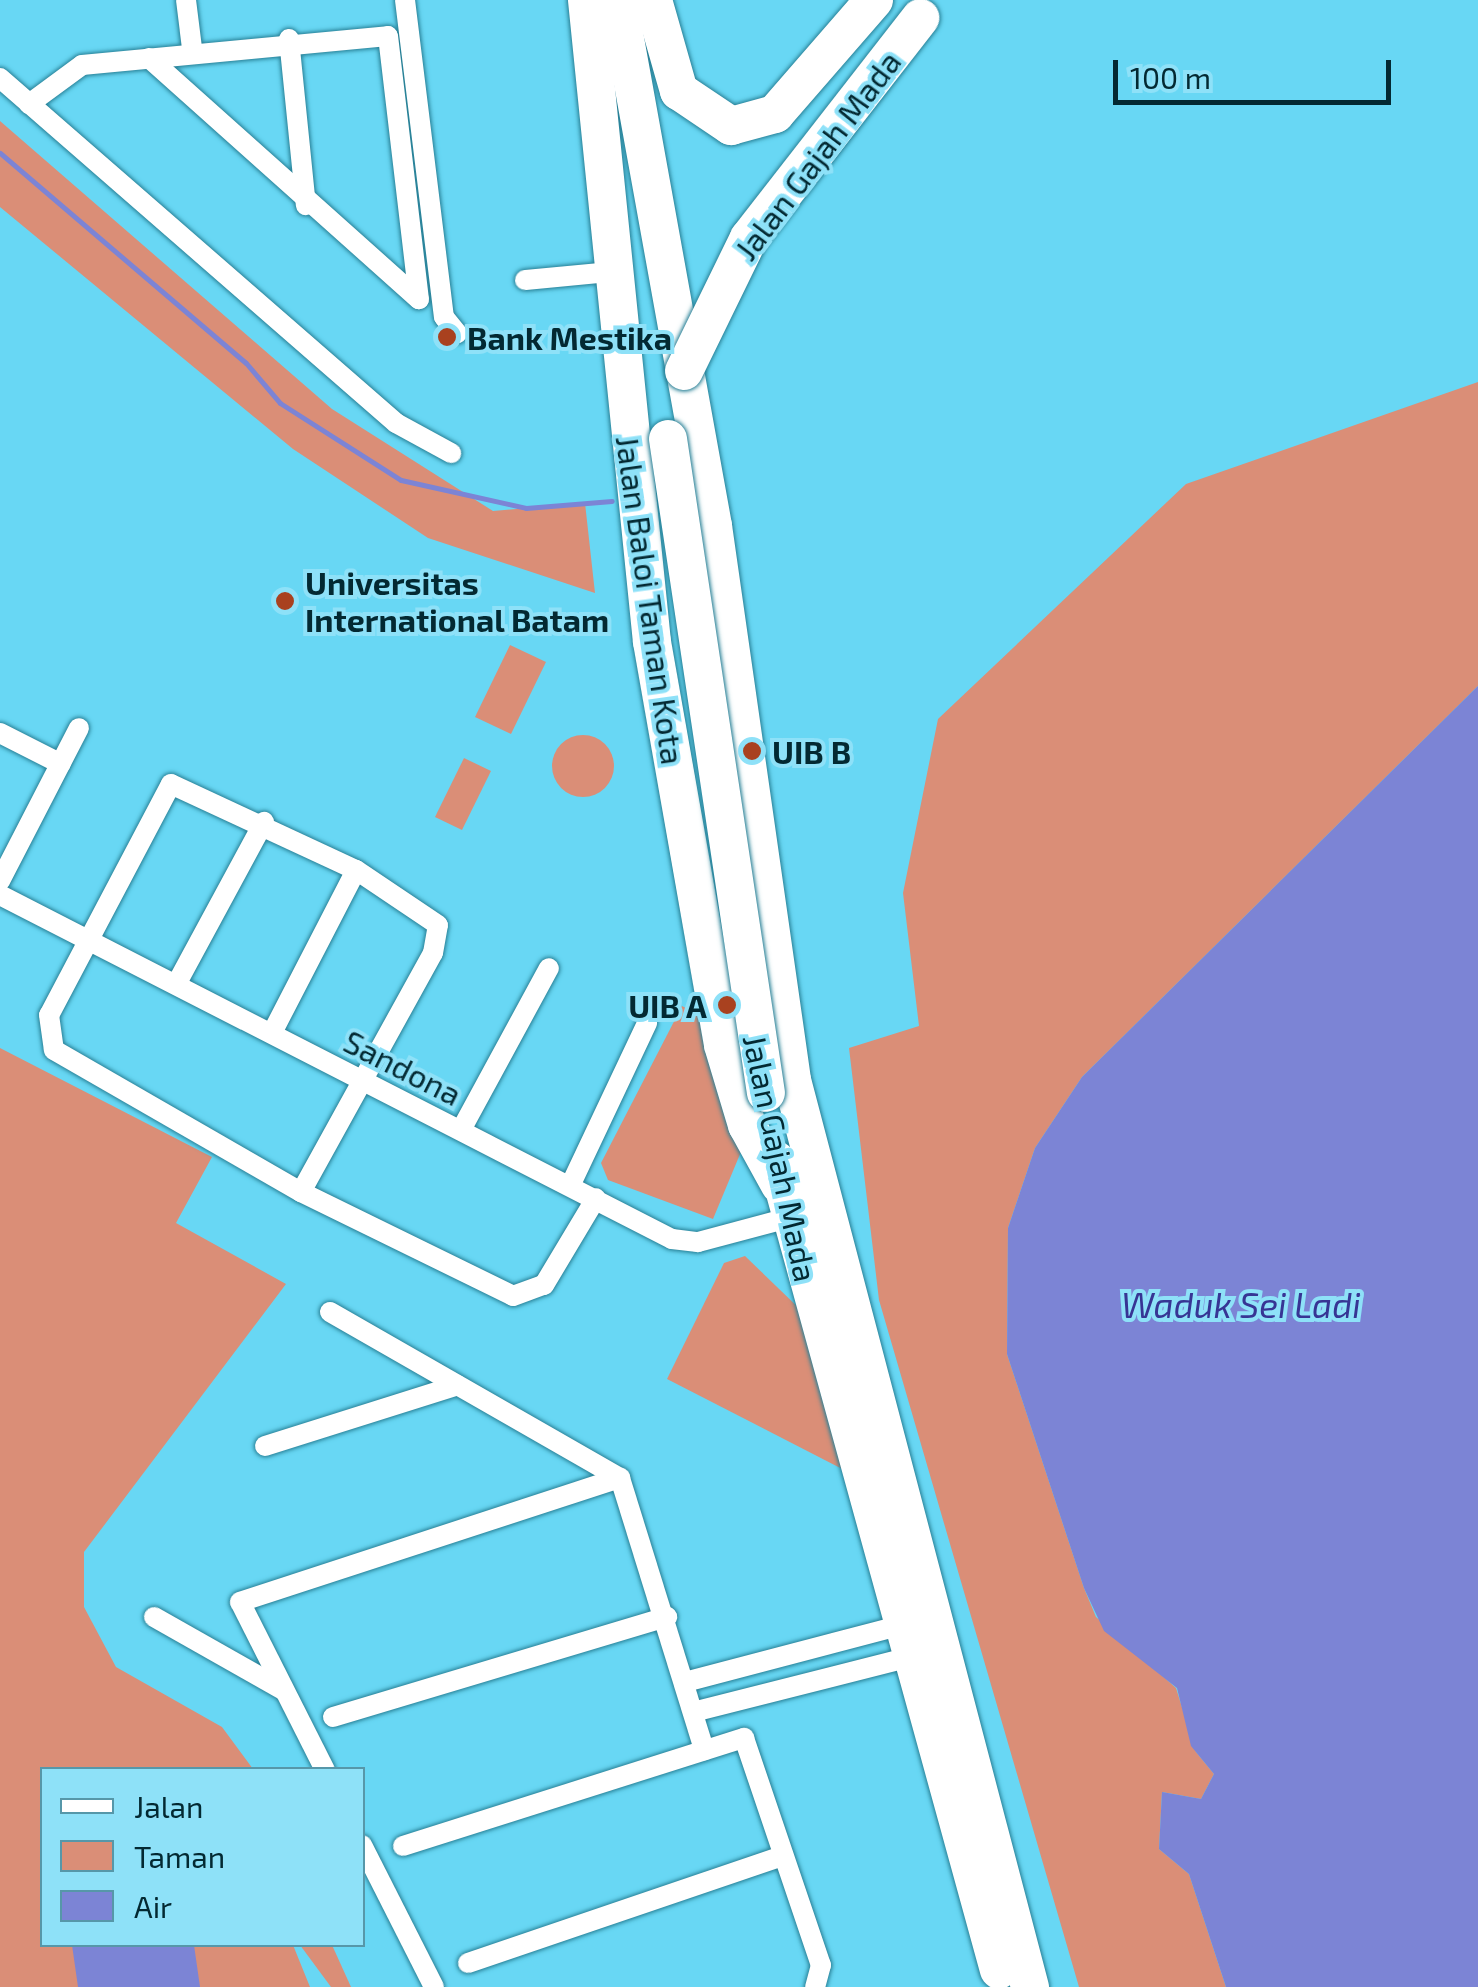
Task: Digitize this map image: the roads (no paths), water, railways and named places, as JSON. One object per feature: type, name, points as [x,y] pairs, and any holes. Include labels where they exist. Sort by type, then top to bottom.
[{"type":"highway","name":"Jalan Baloi Taman Kota","points":[[587,0],[620,271],[636,528],[723,1044],[747,1125],[784,1202]]},
{"type":"highway","name":"Jalan Gajah Mada","points":[[618,0],[713,526],[792,1080],[1030,1987]]},
{"type":"highway","points":[[654,0],[679,91],[731,126],[775,114],[874,0]]},
{"type":"highway","name":"Jalan Gajah Mada","points":[[927,9],[749,238],[708,314],[670,416],[784,1202],[1004,1987]]},
{"type":"highway","points":[[636,528],[670,504],[713,526]]},
{"type":"street","points":[[186,0],[192,48]]},
{"type":"street","points":[[405,0],[444,317],[457,332]]},
{"type":"street","points":[[29,104],[66,72],[192,48],[379,33],[392,41],[419,299],[306,204],[149,58]]},
{"type":"street","points":[[290,39],[306,204]]},
{"type":"street","points":[[0,78],[396,422],[451,453]]},
{"type":"street","points":[[525,280],[620,271]]},
{"type":"street","points":[[0,880],[80,728]]},
{"type":"street","points":[[0,733],[61,764]]},
{"type":"street","points":[[301,1192],[365,1080],[439,932],[435,918],[356,870],[264,822],[171,784],[49,1015],[48,1044],[301,1192],[528,1297],[551,1276],[596,1198]]},
{"type":"street","points":[[178,981],[264,822]]},
{"type":"street","points":[[272,1033],[356,870]]},
{"type":"street","name":"Sandona","points":[[0,894],[178,981],[596,1198],[698,1242],[784,1202]]},
{"type":"street","points":[[461,1130],[549,968]]},
{"type":"street","points":[[570,1184],[647,1023]]},
{"type":"street","points":[[330,1312],[620,1478],[704,1750]]},
{"type":"street","points":[[265,1446],[458,1385]]},
{"type":"street","points":[[323,1767],[240,1602],[620,1478]]},
{"type":"street","points":[[154,1617],[285,1691]]},
{"type":"street","points":[[333,1718],[666,1617]]},
{"type":"street","points":[[685,1682],[907,1641]]},
{"type":"street","points":[[693,1712],[907,1641]]},
{"type":"street","points":[[403,1846],[744,1738],[821,1965],[814,1987]]},
{"type":"street","points":[[365,1851],[434,1987]]},
{"type":"street","points":[[468,1962],[782,1856]]},
{"type":"water","name":"Waduk Sei Ladi","points":[[1478,686],[1478,1987],[1226,1987],[1189,1874],[1159,1849],[1162,1792],[1201,1799],[1214,1774],[1191,1746],[1177,1688],[1104,1631],[1084,1588],[1007,1354],[1008,1228],[1035,1148],[1082,1077]]},
{"type":"water","points":[[72,1947],[194,1947],[200,1987],[78,1987]]},
{"type":"waterway","points":[[0,153],[246,363],[280,403],[401,480],[526,508],[612,501]]},
{"type":"place","name":"Bank Mestika","points":[[447,337]]},
{"type":"place","name":"Universitas International Batam","points":[[285,601]]},
{"type":"place","name":"UIB B","points":[[752,751]]},
{"type":"place","name":"UIB A","points":[[727,1005]]}]
